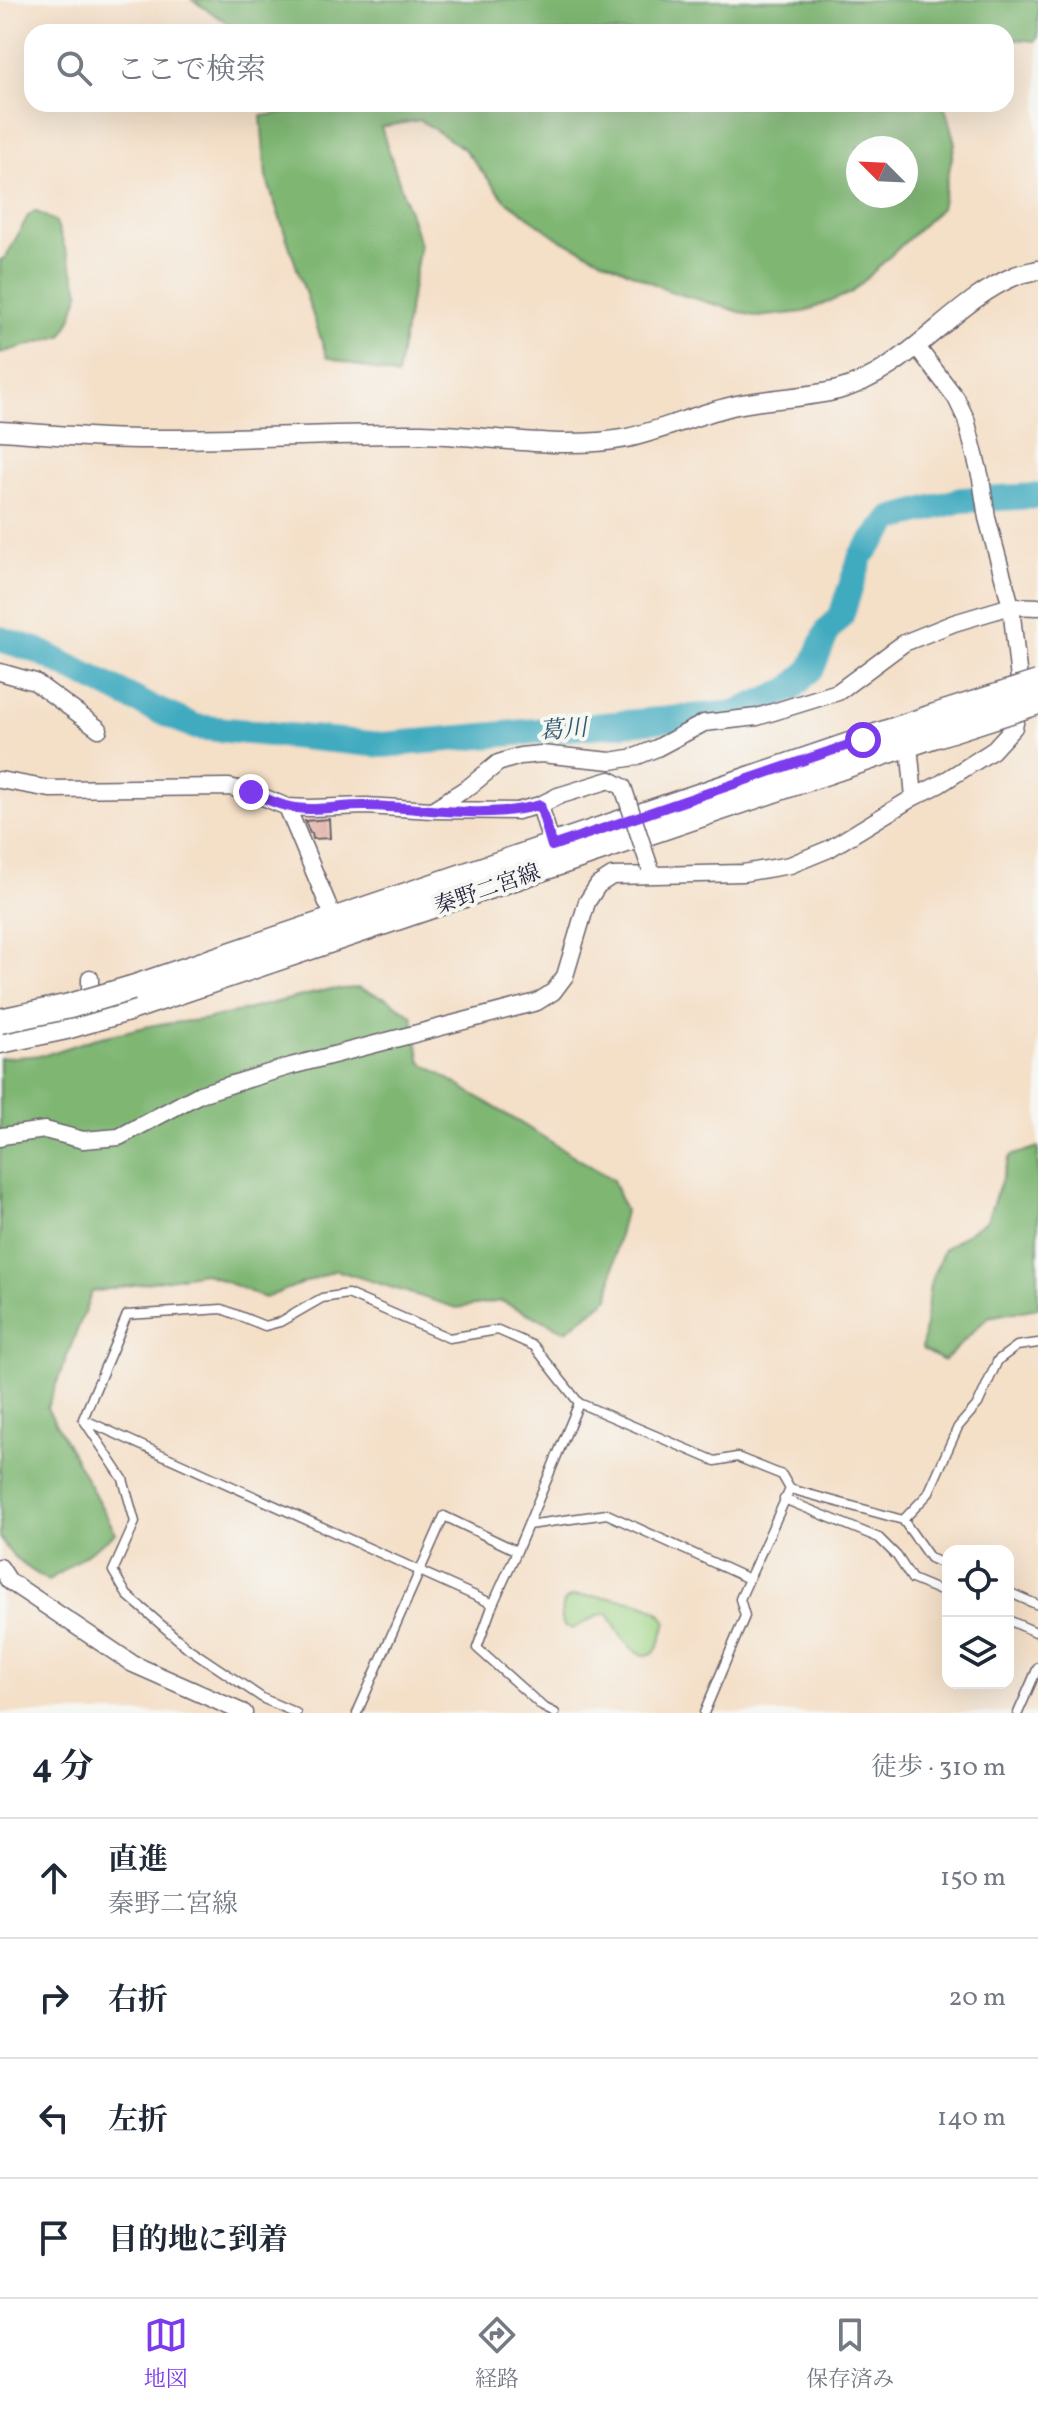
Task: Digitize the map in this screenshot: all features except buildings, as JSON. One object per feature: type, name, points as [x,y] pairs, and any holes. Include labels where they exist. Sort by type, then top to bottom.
[{"type":"main road","points":[[934,726],[1038,683]]},
{"type":"main road","points":[[934,726],[1038,702]]},
{"type":"main road","name":"秦野二宮線","points":[[130,999],[934,726]]},
{"type":"main road","name":"秦野二宮線","points":[[130,999],[552,846],[908,735]]},
{"type":"main road","points":[[0,1021],[70,1006],[130,999]]},
{"type":"main road","points":[[0,1041],[66,1027],[130,999]]},
{"type":"street","points":[[0,431],[153,440],[419,434],[472,435],[533,442],[626,438],[731,406],[839,390],[875,373],[917,347],[978,298],[1014,277],[1038,270]]},
{"type":"street","points":[[0,1138],[45,1130],[83,1140],[119,1137],[200,1094],[291,1066],[537,1002],[553,992],[565,976],[587,902],[598,885],[612,876],[651,871],[743,873],[790,865],[829,849],[992,751],[1014,727],[1021,698],[1011,606],[966,419],[956,398],[917,347]]},
{"type":"street","points":[[432,810],[470,786],[498,763],[541,754],[611,761],[635,757],[704,723],[757,717],[838,692],[904,643],[954,623],[1011,606],[1038,607]]},
{"type":"street","points":[[0,672],[42,686],[99,729]]},
{"type":"street","points":[[908,735],[914,797]]},
{"type":"street","points":[[0,780],[50,789],[229,787],[251,792],[287,807],[517,811],[610,780],[623,787],[651,871]]},
{"type":"street","points":[[540,805],[552,846]]},
{"type":"street","points":[[287,807],[328,905]]},
{"type":"street","points":[[0,1030],[90,1011],[90,978]]},
{"type":"street","points":[[0,1567],[9,1581],[133,1664],[244,1713]]},
{"type":"lane","points":[[83,1419],[127,1315],[222,1309],[265,1326],[280,1322],[322,1298],[348,1294],[449,1338],[498,1330],[534,1346],[579,1403],[715,1461],[737,1457],[748,1461],[782,1475],[790,1489],[903,1520],[930,1558],[942,1563]]},
{"type":"lane","points":[[903,1520],[928,1494],[958,1427],[978,1404],[998,1360],[1017,1346],[1038,1343]]},
{"type":"lane","points":[[555,1713],[543,1707],[477,1648],[579,1403]]},
{"type":"lane","points":[[83,1419],[493,1604]]},
{"type":"lane","points":[[83,1419],[123,1479],[135,1522],[113,1571],[127,1595],[188,1648],[264,1699],[296,1713]]},
{"type":"lane","points":[[704,1713],[745,1616],[740,1599],[790,1489]]},
{"type":"lane","points":[[784,1499],[879,1538],[897,1556],[912,1579],[942,1592]]},
{"type":"lane","points":[[528,1525],[607,1514],[749,1579]]},
{"type":"lane","points":[[357,1713],[444,1516],[517,1551]]},
{"type":"lane","points":[[1014,1595],[1038,1605]]},
{"type":"lane","points":[[1014,1623],[1038,1633]]},
{"type":"lane","points":[[1018,1713],[1038,1667]]},
{"type":"green space","points":[[192,0],[1038,0],[1038,37],[1035,41],[1014,39],[1014,24],[230,24]]},
{"type":"green space","points":[[291,112],[946,112],[955,143],[941,208],[851,293],[804,312],[757,317],[669,291],[559,239],[505,200],[464,149],[420,120],[381,127],[420,245],[397,376],[327,357],[266,177],[261,116]]},
{"type":"green space","points":[[35,211],[56,222],[80,292],[62,336],[0,353],[0,260],[6,257],[28,216]]},
{"type":"green space","points":[[358,988],[386,998],[412,1015],[421,1062],[613,1180],[625,1211],[609,1298],[566,1331],[501,1301],[457,1308],[336,1270],[265,1298],[204,1273],[92,1292],[47,1408],[116,1533],[48,1581],[14,1557],[0,1537],[0,1058],[45,1055],[93,1039],[154,1025],[208,1019],[327,990]]},
{"type":"green space","points":[[1038,1147],[1038,1308],[988,1317],[944,1361],[922,1349],[930,1285],[944,1249],[987,1220],[1010,1156]]},
{"type":"green space","points":[[592,1596],[644,1604],[661,1614],[666,1622],[654,1652],[647,1655],[633,1650],[609,1615],[604,1613],[572,1629],[564,1626],[563,1605],[567,1599]]},
{"type":"waterway","name":"葛川","points":[[0,639],[36,650],[196,727],[383,745],[736,713],[791,689],[812,668],[828,630],[841,616],[861,556],[891,519],[961,500],[1038,496]]},
{"type":"route","points":[[251,792],[287,807],[517,811],[540,805],[552,846],[863,740]]}]
